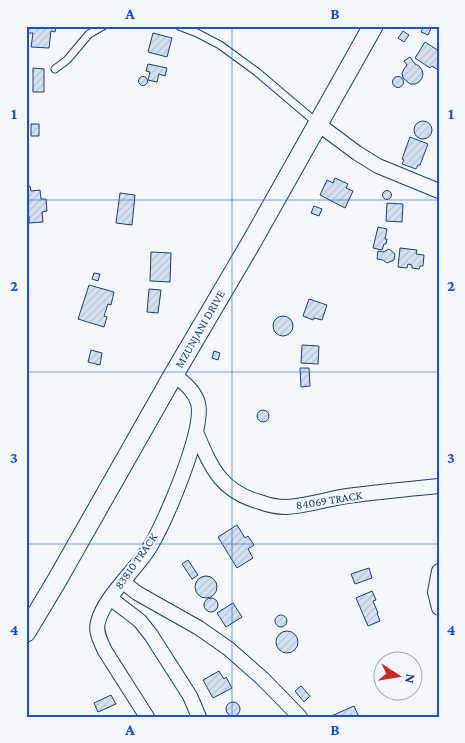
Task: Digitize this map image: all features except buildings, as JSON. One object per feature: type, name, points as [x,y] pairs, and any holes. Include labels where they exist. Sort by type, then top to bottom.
[{"type":"main road","name":"MZUNJANI DRIVE","points":[[26,632],[251,243],[373,26]]},
{"type":"street","points":[[318,124],[356,154],[378,166],[439,191]]},
{"type":"street","name":"83810 TRACK","points":[[147,717],[100,640],[97,630],[98,622],[106,604],[149,547],[162,523],[183,473],[196,432],[199,414],[195,396],[185,383],[174,374]]},
{"type":"street","name":"84069 TRACK","points":[[196,432],[210,464],[218,476],[237,492],[249,499],[268,504],[284,507],[346,496],[439,486]]},
{"type":"street","points":[[439,571],[435,592],[439,608]]},
{"type":"street","points":[[123,582],[137,593],[200,628],[229,649],[263,679],[300,717]]},
{"type":"street","points":[[110,598],[140,622],[151,634],[190,696],[199,717]]},
{"type":"lane","points":[[55,68],[67,60],[89,34],[102,26]]},
{"type":"lane","points":[[179,26],[198,33],[220,45],[257,72],[318,124]]}]
